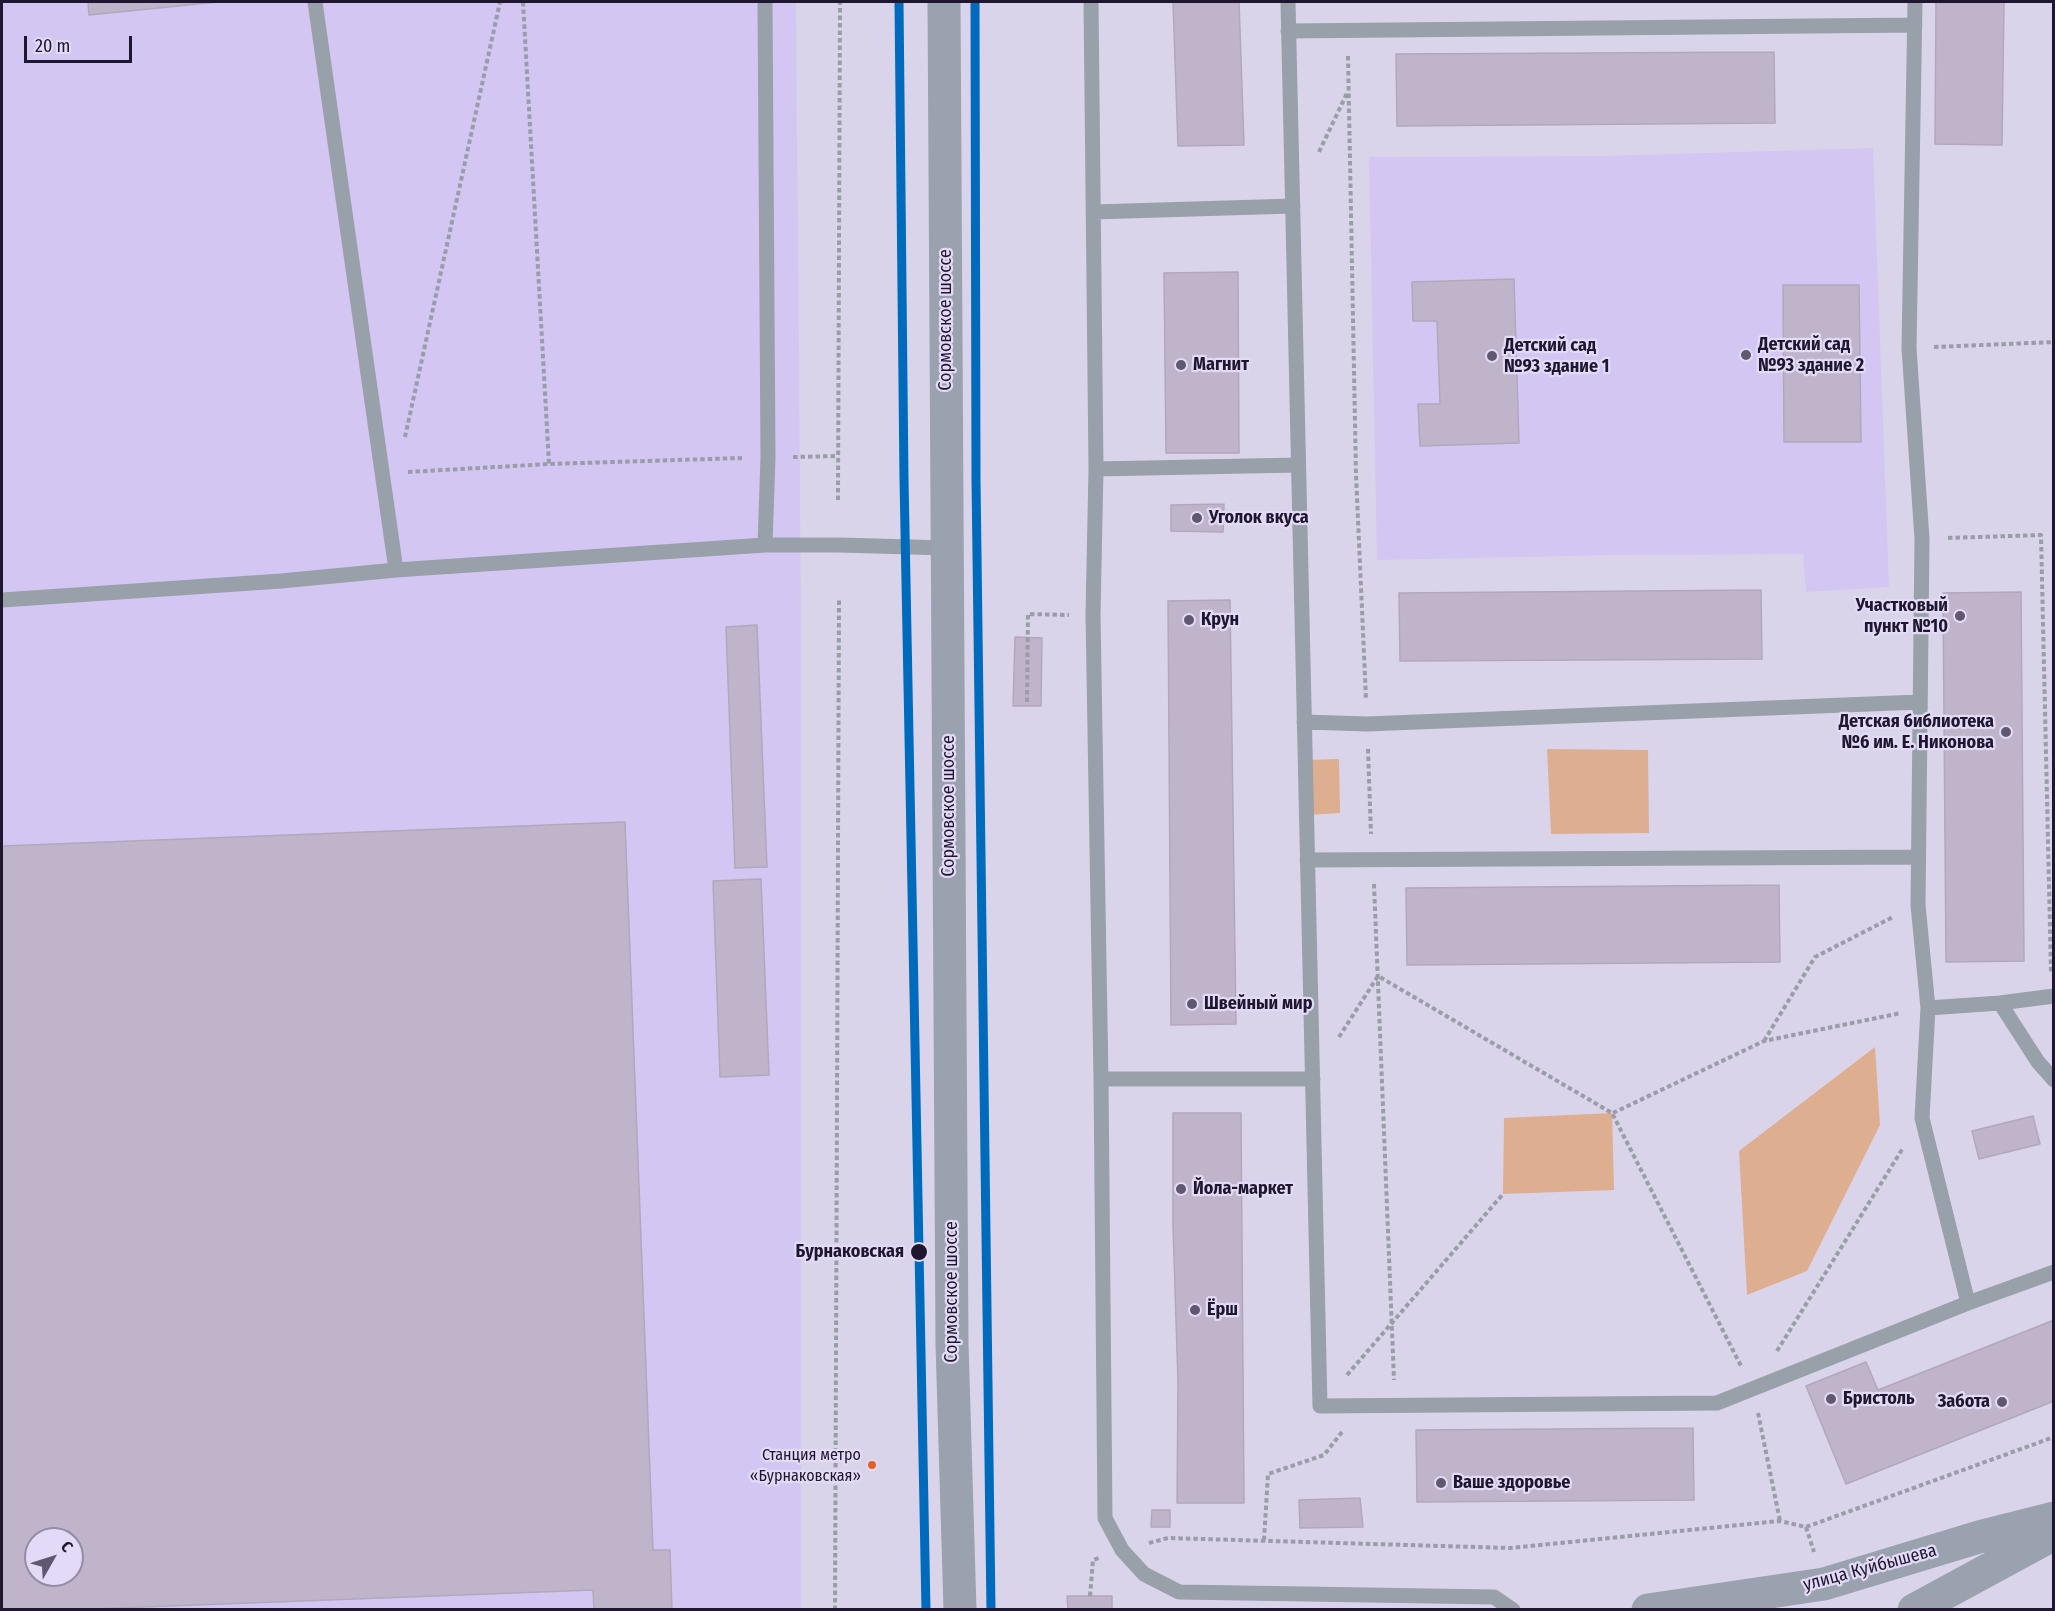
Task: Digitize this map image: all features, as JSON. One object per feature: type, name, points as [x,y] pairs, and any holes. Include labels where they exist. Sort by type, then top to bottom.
[{"type":"main road","name":"Сормовское шоссе","points":[[944,2],[952,1344],[960,1610]]},
{"type":"main road","name":"улица Куйбышева","points":[[1648,1610],[1824,1584],[1979,1537],[2054,1518]]},
{"type":"main road","points":[[1914,1610],[2054,1534]]},
{"type":"lane","points":[[315,2],[390,474],[396,570]]},
{"type":"lane","points":[[765,2],[768,457],[765,545]]},
{"type":"lane","points":[[1091,2],[1096,469],[1093,615],[1101,1079],[1105,1518],[1122,1550],[1144,1574],[1179,1592],[1494,1597],[1513,1610]]},
{"type":"lane","points":[[1288,2],[1320,1406],[1717,1403],[1968,1303],[2054,1272]]},
{"type":"lane","points":[[1915,2],[1909,348],[1922,539],[1918,904],[1928,1008],[1922,1118],[1968,1303]]},
{"type":"lane","points":[[1288,31],[1915,25]]},
{"type":"lane","points":[[1093,212],[1293,206]]},
{"type":"lane","points":[[1096,469],[1298,465]]},
{"type":"lane","points":[[2,600],[765,545],[947,548]]},
{"type":"lane","points":[[1304,722],[1367,724],[1920,702]]},
{"type":"lane","points":[[1307,860],[1918,857]]},
{"type":"lane","points":[[1928,1008],[2000,1003],[2053,996]]},
{"type":"lane","points":[[2000,1003],[2038,1062],[2054,1080]]},
{"type":"lane","points":[[1101,1079],[1312,1078]]},
{"type":"path","points":[[500,2],[390,474],[549,464],[749,458]]},
{"type":"path","points":[[523,2],[549,464]]},
{"type":"path","points":[[838,500],[840,2]]},
{"type":"path","points":[[1318,153],[1348,90]]},
{"type":"path","points":[[1909,348],[2054,342]]},
{"type":"path","points":[[789,457],[838,456]]},
{"type":"path","points":[[1922,539],[2041,535],[2053,996]]},
{"type":"path","points":[[835,1610],[839,598]]},
{"type":"path","points":[[1028,702],[1028,614],[1093,615]]},
{"type":"path","points":[[1764,1041],[1815,957],[1918,904]]},
{"type":"path","points":[[1312,1078],[1378,976],[1612,1113],[1753,1389],[1780,1521]]},
{"type":"path","points":[[1612,1113],[1764,1041],[1928,1008]]},
{"type":"path","points":[[1753,1389],[1922,1118]]},
{"type":"path","points":[[1320,1406],[1503,1194]]},
{"type":"path","points":[[1264,1540],[1268,1474],[1324,1455],[1364,1406]]},
{"type":"path","points":[[1089,1596],[1093,1560],[1168,1538],[1510,1548],[1780,1521],[1806,1527],[2054,1437]]},
{"type":"shaded area","points":[[2,2],[796,2],[801,618],[801,1609],[2,1610]]},
{"type":"shaded area","points":[[1873,148],[1889,587],[1806,592],[1803,554],[1377,560],[1369,157],[1607,156]]},
{"type":"shaded area","points":[[1547,749],[1648,750],[1649,833],[1551,834]]},
{"type":"shaded area","points":[[1339,759],[1340,813],[1309,815],[1308,760]]},
{"type":"shaded area","points":[[1875,1047],[1880,1125],[1807,1271],[1747,1295],[1739,1151]]},
{"type":"shaded area","points":[[1612,1113],[1614,1190],[1503,1194],[1504,1118]]},
{"type":"building","points":[[88,2],[218,2],[89,15]]},
{"type":"building","points":[[1173,2],[1239,2],[1244,145],[1178,146]]},
{"type":"building","points":[[1936,2],[2004,2],[2002,145],[1935,144]]},
{"type":"building","points":[[1774,52],[1775,123],[1397,126],[1396,54]]},
{"type":"building","points":[[1238,272],[1239,453],[1166,453],[1164,273]]},
{"type":"building","points":[[1514,279],[1519,443],[1420,446],[1418,404],[1440,404],[1437,321],[1413,321],[1412,282]]},
{"type":"building","points":[[1783,285],[1859,285],[1861,442],[1784,442]]},
{"type":"building","name":"Уголок вкуса","points":[[1224,504],[1223,532],[1171,531],[1171,505]]},
{"type":"building","points":[[1761,590],[1762,659],[1400,661],[1399,593]]},
{"type":"building","points":[[2021,592],[2024,961],[1946,962],[1943,593]]},
{"type":"building","points":[[1230,600],[1236,1024],[1171,1025],[1168,601]]},
{"type":"building","points":[[757,625],[767,867],[735,868],[726,627]]},
{"type":"building","points":[[1015,637],[1042,638],[1041,706],[1013,706]]},
{"type":"building","points":[[625,822],[653,1550],[670,1550],[672,1610],[594,1610],[593,1590],[64,1610],[2,1610],[2,846]]},
{"type":"building","points":[[761,879],[769,1075],[720,1077],[713,881]]},
{"type":"building","points":[[1779,885],[1780,962],[1407,965],[1406,888]]},
{"type":"building","points":[[1173,1113],[1241,1113],[1244,1503],[1177,1503],[1178,1382],[1173,1225]]},
{"type":"building","points":[[2033,1116],[2040,1144],[1979,1159],[1972,1131]]},
{"type":"building","points":[[2054,1320],[2054,1401],[1846,1484],[1806,1386],[1866,1362],[1878,1390]]},
{"type":"building","points":[[1693,1428],[1694,1500],[1417,1502],[1416,1430]]},
{"type":"building","points":[[1360,1498],[1363,1527],[1300,1528],[1299,1500]]},
{"type":"building","points":[[1152,1510],[1170,1510],[1170,1527],[1151,1527]]},
{"type":"building","points":[[1067,1596],[1112,1596],[1112,1610],[1068,1610]]},
{"type":"transit line","points":[[899,2],[904,479],[926,1610]]},
{"type":"transit line","points":[[975,2],[976,480],[991,1610]]},
{"type":"place","name":"Детский сад №93 здание 2","points":[[1746,355]]},
{"type":"place","name":"Детский сад №93 здание 1","points":[[1492,356]]},
{"type":"place","name":"Магнит","points":[[1181,365]]},
{"type":"place","name":"Уголок вкуса","points":[[1197,518]]},
{"type":"place","name":"Участковый пункт №10","points":[[1960,616]]},
{"type":"place","name":"Крун","points":[[1189,620]]},
{"type":"place","name":"Детская библиотека №6 им. Е. Никонова","points":[[2006,732]]},
{"type":"place","name":"Швейный мир","points":[[1192,1004]]},
{"type":"place","name":"Йола-маркет","points":[[1181,1189]]},
{"type":"place","name":"Бурнаковская","points":[[919,1252]]},
{"type":"place","name":"Ёрш","points":[[1195,1310]]},
{"type":"place","name":"Бристоль","points":[[1831,1399]]},
{"type":"place","name":"Забота","points":[[2002,1402]]},
{"type":"place","name":"Станция метро «Бурнаковская»","points":[[872,1465]]},
{"type":"place","name":"Ваше здоровье","points":[[1441,1483]]}]
